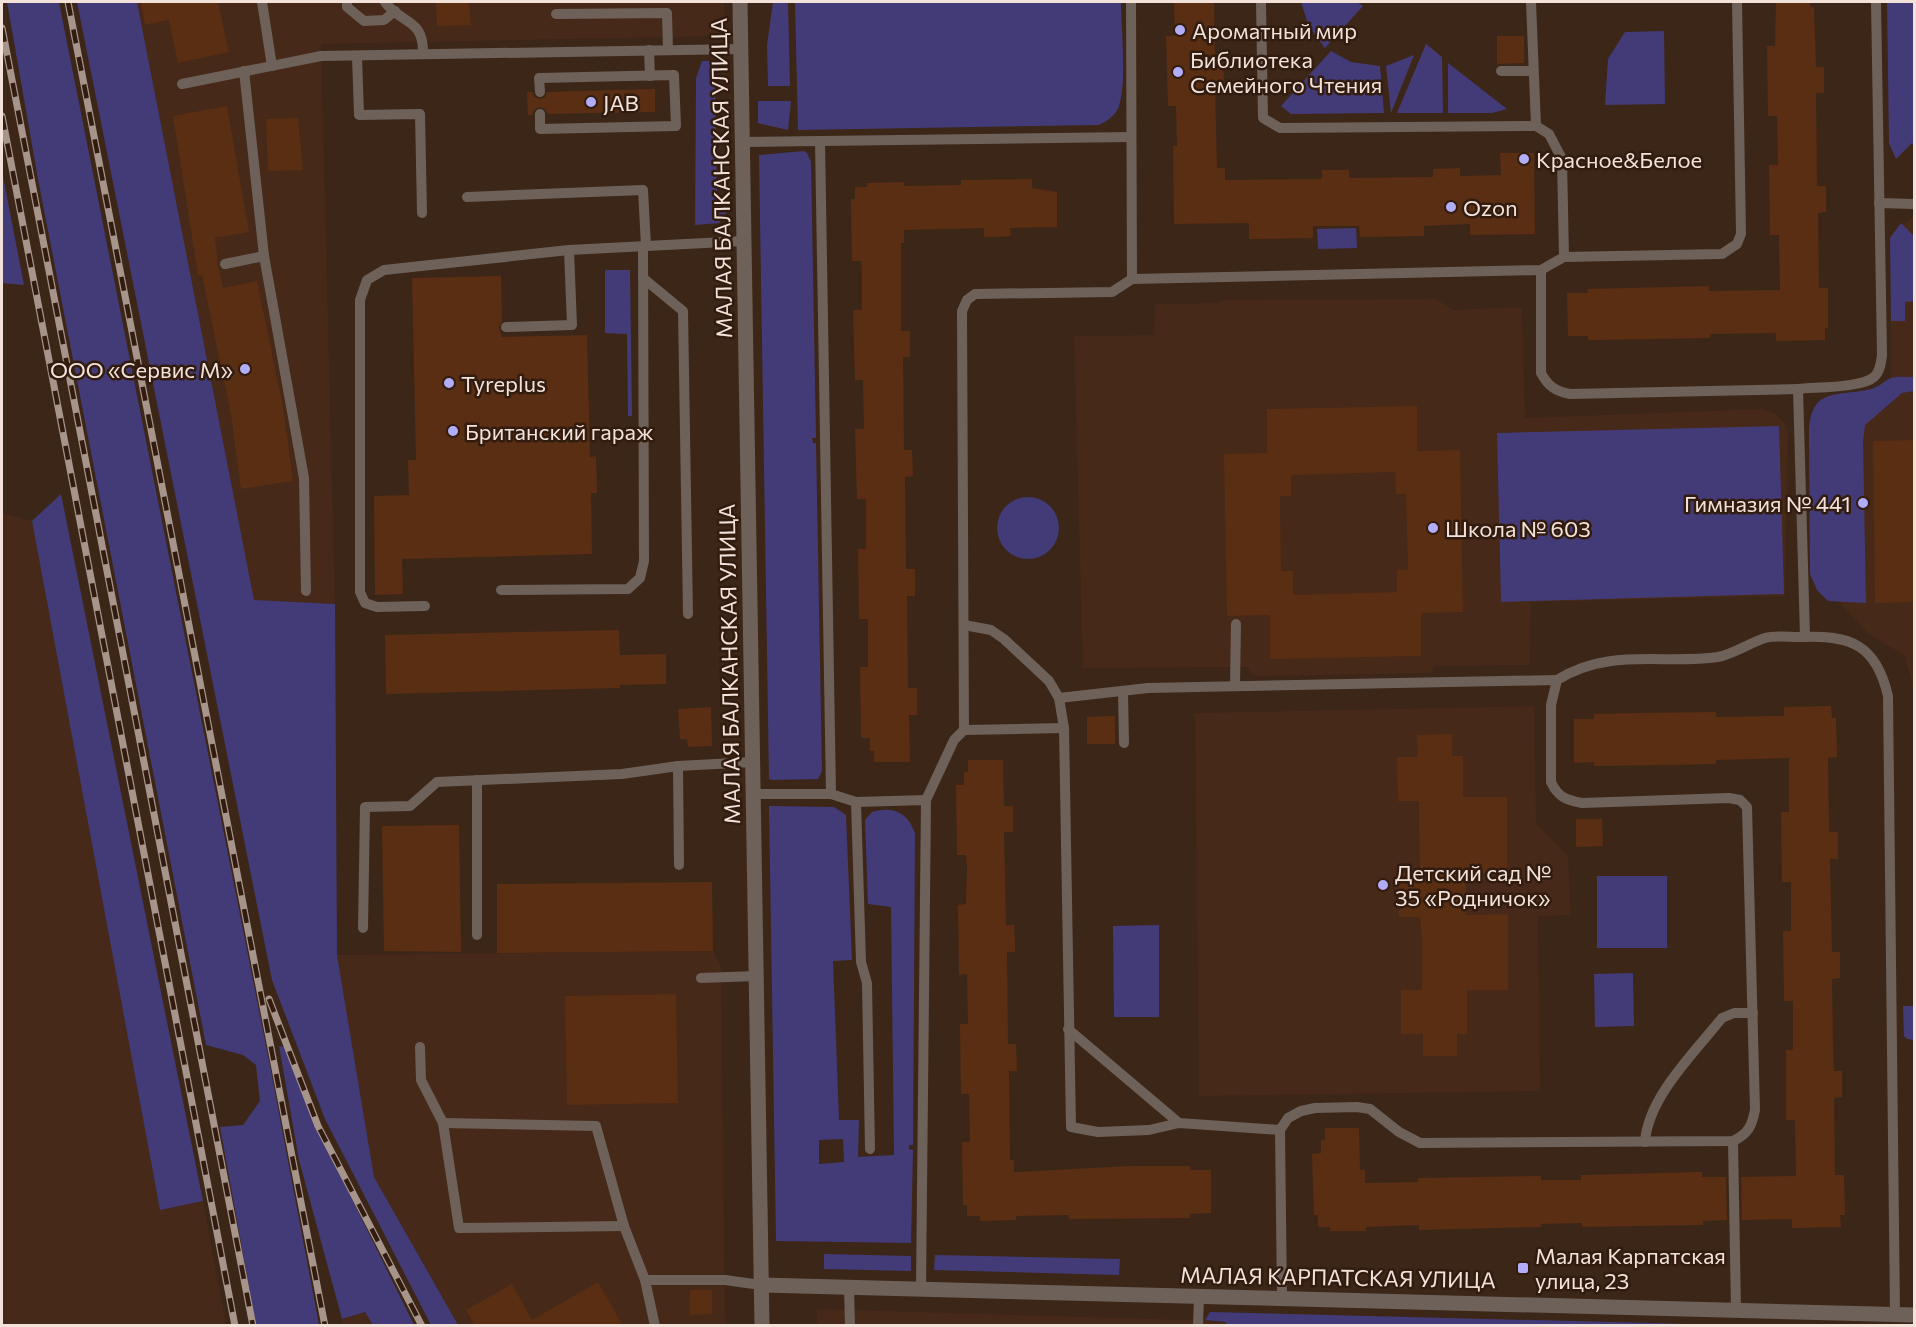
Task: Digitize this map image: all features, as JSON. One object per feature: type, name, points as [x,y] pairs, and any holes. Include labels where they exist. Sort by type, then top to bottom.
[{"type":"street","name":"МАЛАЯ БАЛКАНСКАЯ УЛИЦА","points":[[740,2],[762,1326]]},
{"type":"street","name":"МАЛАЯ КАРПАТСКАЯ УЛИЦА","points":[[761,1285],[1914,1315]]},
{"type":"lane","points":[[262,2],[272,66]]},
{"type":"lane","points":[[347,2],[347,7],[364,21],[384,20],[394,11]]},
{"type":"lane","points":[[385,2],[420,30],[424,40],[423,54]]},
{"type":"lane","points":[[1131,2],[1131,279]]},
{"type":"lane","points":[[1261,2],[1263,118],[1280,128],[1536,126],[1549,134],[1562,159],[1564,257]]},
{"type":"lane","points":[[1531,2],[1536,126]]},
{"type":"lane","points":[[964,730],[962,311],[967,300],[975,294],[1112,292],[1131,279],[1541,270],[1564,257],[1722,254],[1737,244],[1741,234],[1737,2]]},
{"type":"lane","points":[[1541,270],[1541,373],[1547,384],[1557,391],[1570,394],[1798,388],[1861,383],[1874,378],[1880,368],[1882,355],[1876,2]]},
{"type":"lane","points":[[556,14],[669,7],[668,50]]},
{"type":"lane","points":[[182,84],[321,56],[741,49]]},
{"type":"lane","points":[[649,50],[650,76]]},
{"type":"lane","points":[[357,56],[358,115],[420,114],[422,213]]},
{"type":"lane","points":[[1501,70],[1533,71]]},
{"type":"lane","points":[[244,71],[264,256],[304,478],[306,591]]},
{"type":"lane","points":[[540,92],[539,78],[675,75],[676,126],[540,129],[540,114]]},
{"type":"lane","points":[[743,142],[1131,137]]},
{"type":"lane","points":[[820,141],[831,794]]},
{"type":"lane","points":[[467,197],[643,190],[644,561],[640,578],[628,589],[501,590]]},
{"type":"lane","points":[[1880,203],[1914,204]]},
{"type":"lane","points":[[425,606],[377,607],[365,603],[360,592],[360,300],[366,280],[384,270],[569,250],[744,241]]},
{"type":"lane","points":[[506,327],[572,325],[569,250]]},
{"type":"lane","points":[[225,264],[264,256]]},
{"type":"lane","points":[[643,278],[683,311],[688,614]]},
{"type":"lane","points":[[1798,388],[1804,637]]},
{"type":"lane","points":[[1235,685],[1236,624]]},
{"type":"lane","points":[[964,625],[985,628],[1004,639],[1049,681],[1059,698],[1064,728],[1071,1127],[1098,1132],[1149,1130],[1179,1123],[1280,1130]]},
{"type":"lane","points":[[1059,698],[1123,691],[1235,685],[1557,680],[1582,666],[1597,662],[1719,657],[1766,638],[1839,637],[1856,644],[1877,667],[1888,696],[1895,1314]]},
{"type":"lane","points":[[1282,1298],[1280,1130],[1288,1118],[1301,1111],[1315,1108],[1370,1109],[1381,1115],[1399,1132],[1420,1143],[1733,1142],[1746,1135],[1755,1110],[1747,807],[1740,800],[1729,798],[1582,803],[1567,800],[1557,793],[1551,782],[1551,705],[1557,680]]},
{"type":"lane","points":[[1123,691],[1124,743]]},
{"type":"lane","points":[[921,1289],[926,800],[954,740],[964,730],[1064,728]]},
{"type":"lane","points":[[363,928],[365,807],[410,806],[437,782],[622,774],[678,766],[753,762]]},
{"type":"lane","points":[[678,766],[679,865]]},
{"type":"lane","points":[[477,780],[477,935]]},
{"type":"lane","points":[[753,794],[831,794],[856,802],[926,800]]},
{"type":"lane","points":[[856,802],[861,962],[867,983],[870,1149]]},
{"type":"lane","points":[[701,978],[756,976]]},
{"type":"lane","points":[[1645,1142],[1649,1119],[1661,1096],[1722,1018],[1734,1013],[1753,1013]]},
{"type":"lane","points":[[1068,1029],[1179,1123]]},
{"type":"lane","points":[[420,1047],[421,1080],[443,1123],[459,1228],[624,1226]]},
{"type":"lane","points":[[443,1123],[596,1126],[624,1226],[645,1280],[655,1326]]},
{"type":"lane","points":[[1733,1142],[1736,1310]]},
{"type":"lane","points":[[645,1280],[725,1280],[761,1285]]},
{"type":"lane","points":[[849,1287],[850,1326]]},
{"type":"lane","points":[[1198,1326],[1199,1296]]},
{"type":"shaded area","points":[[7,2],[59,2],[271,1071],[319,1325],[256,1325],[220,1127],[243,1125],[260,1101],[256,1065],[243,1055],[206,1045],[38,179]]},
{"type":"shaded area","points":[[77,2],[137,2],[254,600],[335,604],[337,955],[374,1177],[458,1325],[431,1325],[325,1119],[272,980]]},
{"type":"shaded area","points":[[137,2],[724,2],[725,36],[321,44],[335,604],[254,601]]},
{"type":"shaded area","points":[[773,2],[788,2],[790,86],[768,86],[767,45]]},
{"type":"shaded area","points":[[795,2],[1121,2],[1123,83],[1119,106],[1111,118],[1098,125],[798,130]]},
{"type":"shaded area","points":[[1301,2],[1357,2],[1363,6],[1325,48],[1309,27]]},
{"type":"shaded area","points":[[1887,2],[1914,2],[1914,146],[1912,143],[1896,159],[1889,143]]},
{"type":"shaded area","points":[[1664,31],[1665,104],[1605,105],[1608,59],[1625,32]]},
{"type":"shaded area","points":[[1426,44],[1442,57],[1443,113],[1397,113]]},
{"type":"shaded area","points":[[1331,51],[1351,62],[1380,66],[1384,113],[1291,114],[1281,106]]},
{"type":"shaded area","points":[[1414,55],[1391,113],[1386,66]]},
{"type":"shaded area","points":[[702,61],[715,61],[717,199],[727,200],[727,212],[719,223],[695,225],[696,78]]},
{"type":"shaded area","points":[[1448,63],[1507,109],[1492,113],[1448,113]]},
{"type":"shaded area","points":[[758,101],[791,101],[788,130],[758,123]]},
{"type":"shaded area","points":[[804,151],[811,162],[816,438],[812,438],[813,443],[816,443],[822,771],[818,779],[773,780],[769,779],[759,155]]},
{"type":"shaded area","points":[[2,171],[24,285],[2,283]]},
{"type":"shaded area","name":"Гимназия № 441","points":[[1914,216],[1914,691],[1905,656],[1869,634],[1812,573],[1811,432],[1891,384],[1891,235]]},
{"type":"shaded area","points":[[1901,223],[1914,236],[1914,301],[1905,302],[1905,321],[1891,321],[1890,238]]},
{"type":"shaded area","points":[[1356,228],[1357,248],[1318,249],[1317,229]]},
{"type":"shaded area","points":[[605,270],[630,270],[632,416],[628,416],[627,334],[605,333]]},
{"type":"shaded area","name":"Школа № 603","points":[[1437,299],[1453,310],[1522,307],[1525,418],[1763,409],[1775,414],[1785,423],[1788,432],[1785,596],[1531,602],[1530,665],[1434,666],[1431,673],[1262,676],[1254,675],[1246,667],[1083,668],[1074,336],[1154,335],[1155,304],[1220,303],[1224,300]]},
{"type":"shaded area","points":[[1893,377],[1914,377],[1914,391],[1902,393],[1865,425],[1863,441],[1866,603],[1828,601],[1817,590],[1810,574],[1809,433],[1814,407],[1828,396],[1871,389]]},
{"type":"shaded area","points":[[1779,426],[1784,594],[1501,602],[1497,433]]},
{"type":"shaded area","points":[[61,494],[203,1201],[160,1210],[32,521]]},
{"type":"shaded area","points":[[1028,497],[1045,502],[1050,506],[1054,511],[1059,528],[1054,545],[1050,550],[1045,554],[1028,559],[1011,554],[1006,550],[1002,545],[997,528],[1002,511],[1006,506],[1011,502]]},
{"type":"shaded area","points":[[2,513],[32,521],[160,1210],[203,1201],[226,1325],[2,1326]]},
{"type":"shaded area","name":"Детский сад № 35 «Родничок»","points":[[1534,706],[1536,823],[1568,856],[1571,915],[1538,916],[1540,1091],[1199,1096],[1195,713]]},
{"type":"shaded area","points":[[769,806],[834,807],[846,815],[852,960],[833,961],[839,1120],[859,1120],[858,1157],[894,1155],[891,907],[868,904],[865,820],[872,812],[893,810],[908,820],[915,833],[913,1145],[909,1145],[909,1149],[913,1150],[911,1243],[776,1241]],"holes":[[[843,1139],[844,1162],[819,1164],[819,1140]]]},
{"type":"shaded area","points":[[1597,876],[1667,876],[1667,948],[1597,948]]},
{"type":"shaded area","points":[[1159,925],[1159,1017],[1114,1017],[1113,926]]},
{"type":"shaded area","points":[[713,951],[721,966],[725,1325],[458,1325],[374,1177],[337,955]]},
{"type":"shaded area","points":[[1633,973],[1634,1026],[1595,1027],[1594,974]]},
{"type":"shaded area","points":[[1903,1006],[1914,1006],[1914,1040],[1904,1036]]},
{"type":"shaded area","points":[[279,1046],[284,1047],[318,1130],[414,1325],[373,1325],[365,1312],[342,1319],[299,1160]]},
{"type":"shaded area","points":[[824,1254],[911,1256],[911,1271],[824,1269]]},
{"type":"shaded area","points":[[935,1255],[1120,1259],[1119,1275],[934,1270]]},
{"type":"shaded area","points":[[817,1309],[1189,1320],[1226,1322],[1226,1325],[817,1326]]},
{"type":"shaded area","points":[[365,1312],[373,1325],[343,1325],[342,1319]]},
{"type":"shaded area","points":[[1210,1312],[1747,1325],[1226,1326],[1226,1322],[1205,1320]]},
{"type":"building","points":[[141,2],[218,2],[229,52],[178,63],[169,20],[145,25]]},
{"type":"building","points":[[436,2],[469,2],[471,25],[437,26]]},
{"type":"building","points":[[1174,2],[1214,2],[1215,57],[1223,57],[1224,84],[1215,84],[1217,168],[1225,168],[1225,180],[1322,179],[1322,170],[1349,170],[1349,178],[1433,177],[1433,169],[1460,168],[1460,176],[1501,175],[1500,153],[1534,153],[1535,234],[1470,235],[1470,224],[1424,226],[1424,236],[1360,237],[1359,226],[1313,226],[1313,238],[1249,239],[1249,223],[1174,224],[1173,146],[1177,146],[1176,106],[1168,106],[1166,36],[1175,36]]},
{"type":"building","points":[[1776,2],[1810,2],[1810,7],[1814,7],[1816,67],[1824,67],[1824,93],[1816,93],[1817,186],[1826,186],[1826,212],[1818,213],[1819,288],[1828,288],[1828,328],[1825,328],[1825,340],[1776,341],[1776,333],[1710,334],[1710,338],[1588,340],[1588,336],[1568,336],[1567,293],[1588,293],[1587,289],[1709,286],[1709,291],[1780,290],[1779,235],[1770,235],[1769,165],[1778,165],[1777,116],[1768,116],[1767,46],[1775,46]]},
{"type":"building","points":[[1497,36],[1524,36],[1524,63],[1497,64]]},
{"type":"building","name":"JAB","points":[[655,89],[655,112],[548,114],[544,108],[539,107],[532,115],[528,115],[527,92],[532,92],[534,97],[540,99],[545,98],[547,92]]},
{"type":"building","points":[[227,106],[249,232],[215,238],[218,265],[223,288],[257,281],[283,407],[293,481],[241,489],[231,415],[202,275],[198,275],[173,116]]},
{"type":"building","points":[[298,118],[303,170],[268,171],[266,119]]},
{"type":"building","points":[[1032,179],[1032,188],[1057,192],[1057,227],[1010,228],[1011,236],[997,237],[984,237],[984,228],[904,230],[904,243],[901,243],[901,331],[910,331],[910,357],[903,357],[904,450],[912,450],[913,476],[905,477],[906,569],[915,569],[915,596],[907,596],[908,688],[917,688],[917,715],[909,715],[910,762],[874,762],[874,751],[870,751],[870,738],[861,738],[860,667],[868,667],[868,619],[859,619],[858,549],[866,549],[866,499],[857,499],[855,429],[864,429],[863,380],[855,380],[853,310],[862,310],[862,274],[861,261],[852,261],[851,199],[855,199],[855,187],[867,187],[867,183],[904,182],[904,186],[961,185],[961,180]]},
{"type":"building","points":[[501,276],[502,321],[499,327],[502,337],[587,335],[590,457],[596,456],[597,493],[591,493],[592,554],[402,559],[403,594],[375,595],[374,496],[409,495],[408,460],[416,460],[412,278]]},
{"type":"building","points":[[1417,406],[1417,451],[1460,450],[1463,612],[1421,613],[1421,656],[1270,659],[1270,615],[1227,616],[1224,454],[1267,453],[1267,409]],"holes":[[[1395,472],[1396,494],[1406,494],[1408,569],[1397,570],[1397,592],[1293,595],[1293,571],[1281,571],[1280,496],[1291,496],[1291,475]]]},
{"type":"building","points":[[1914,440],[1914,602],[1875,603],[1873,441]]},
{"type":"building","points":[[619,630],[620,655],[666,654],[666,684],[620,685],[620,688],[386,694],[385,635]]},
{"type":"building","points":[[1831,706],[1832,718],[1836,718],[1837,757],[1828,758],[1829,832],[1838,832],[1838,859],[1830,859],[1832,952],[1840,952],[1840,978],[1832,979],[1833,1049],[1834,1071],[1842,1071],[1842,1097],[1834,1098],[1835,1175],[1844,1175],[1845,1215],[1840,1215],[1841,1227],[1792,1228],[1792,1219],[1742,1220],[1741,1177],[1796,1176],[1795,1120],[1786,1120],[1786,1050],[1793,1050],[1793,1001],[1784,1001],[1783,931],[1791,931],[1791,882],[1782,882],[1781,812],[1789,812],[1789,758],[1716,760],[1716,764],[1594,766],[1594,762],[1574,763],[1574,719],[1594,719],[1594,714],[1641,713],[1716,712],[1716,717],[1784,716],[1784,707]]},
{"type":"building","points":[[711,707],[712,746],[688,747],[687,739],[680,739],[678,709]]},
{"type":"building","points":[[1115,716],[1115,744],[1087,744],[1087,717]]},
{"type":"building","points":[[1452,734],[1452,756],[1463,756],[1463,797],[1507,797],[1507,873],[1466,873],[1466,915],[1508,914],[1508,990],[1467,990],[1467,1034],[1457,1034],[1457,1056],[1423,1056],[1423,1034],[1401,1034],[1401,990],[1422,990],[1422,939],[1420,917],[1399,917],[1399,873],[1420,873],[1419,801],[1398,801],[1397,757],[1418,757],[1417,735]]},
{"type":"building","points":[[968,760],[1003,760],[1004,806],[1013,806],[1013,832],[1004,832],[1006,925],[1014,925],[1015,939],[1015,952],[1007,952],[1008,1044],[1016,1044],[1017,1071],[1009,1071],[1010,1160],[1014,1160],[1014,1172],[1130,1166],[1190,1166],[1190,1170],[1211,1170],[1211,1213],[1190,1214],[1190,1218],[1069,1219],[1069,1215],[1016,1216],[1016,1220],[980,1221],[980,1216],[967,1216],[967,1205],[963,1205],[962,1142],[970,1142],[969,1094],[961,1094],[960,1024],[968,1024],[967,974],[959,975],[958,905],[966,904],[967,868],[966,855],[957,855],[956,785],[964,785],[964,772],[968,772]]},
{"type":"building","points":[[1576,819],[1602,819],[1603,846],[1576,847]]},
{"type":"building","points":[[459,825],[461,952],[384,951],[382,826]]},
{"type":"building","points":[[712,882],[713,951],[497,953],[497,884]]},
{"type":"building","points":[[676,994],[678,1103],[567,1105],[565,996]]},
{"type":"building","points":[[1325,1128],[1359,1128],[1360,1170],[1365,1170],[1365,1183],[1418,1182],[1418,1178],[1541,1176],[1541,1180],[1581,1180],[1581,1175],[1702,1172],[1702,1177],[1726,1177],[1727,1220],[1703,1221],[1703,1225],[1582,1227],[1582,1223],[1541,1224],[1541,1227],[1419,1230],[1419,1225],[1366,1227],[1366,1231],[1330,1231],[1330,1227],[1318,1227],[1318,1215],[1314,1215],[1312,1154],[1321,1153],[1321,1140],[1325,1140]]},
{"type":"building","points":[[598,1282],[623,1326],[475,1326],[466,1310],[512,1284],[532,1320]]},
{"type":"building","points":[[690,1290],[712,1290],[712,1314],[690,1315]]},
{"type":"railway","points":[[68,2],[325,1326]]},
{"type":"railway","points":[[2,28],[253,1326]]},
{"type":"railway","points":[[2,116],[235,1326]]},
{"type":"railway","points":[[269,999],[318,1126],[422,1326]]},
{"type":"place","name":"Ароматный мир","points":[[1180,30]]},
{"type":"place","name":"Библиотека Семейного Чтения","points":[[1178,72]]},
{"type":"place","name":"JAB","points":[[591,102]]},
{"type":"place","name":"Красное&Белое","points":[[1524,159]]},
{"type":"place","name":"Ozon","points":[[1451,207]]},
{"type":"place","name":"ООО «Сервис М»","points":[[245,369]]},
{"type":"place","name":"Tyreplus","points":[[449,383]]},
{"type":"place","name":"Британский гараж","points":[[453,431]]},
{"type":"place","name":"Гимназия № 441","points":[[1863,503]]},
{"type":"place","name":"Школа № 603","points":[[1433,528]]},
{"type":"place","name":"Детский сад № 35 «Родничок»","points":[[1383,885]]},
{"type":"place","name":"Малая Карпатская улица, 23","points":[[1523,1268]]}]
